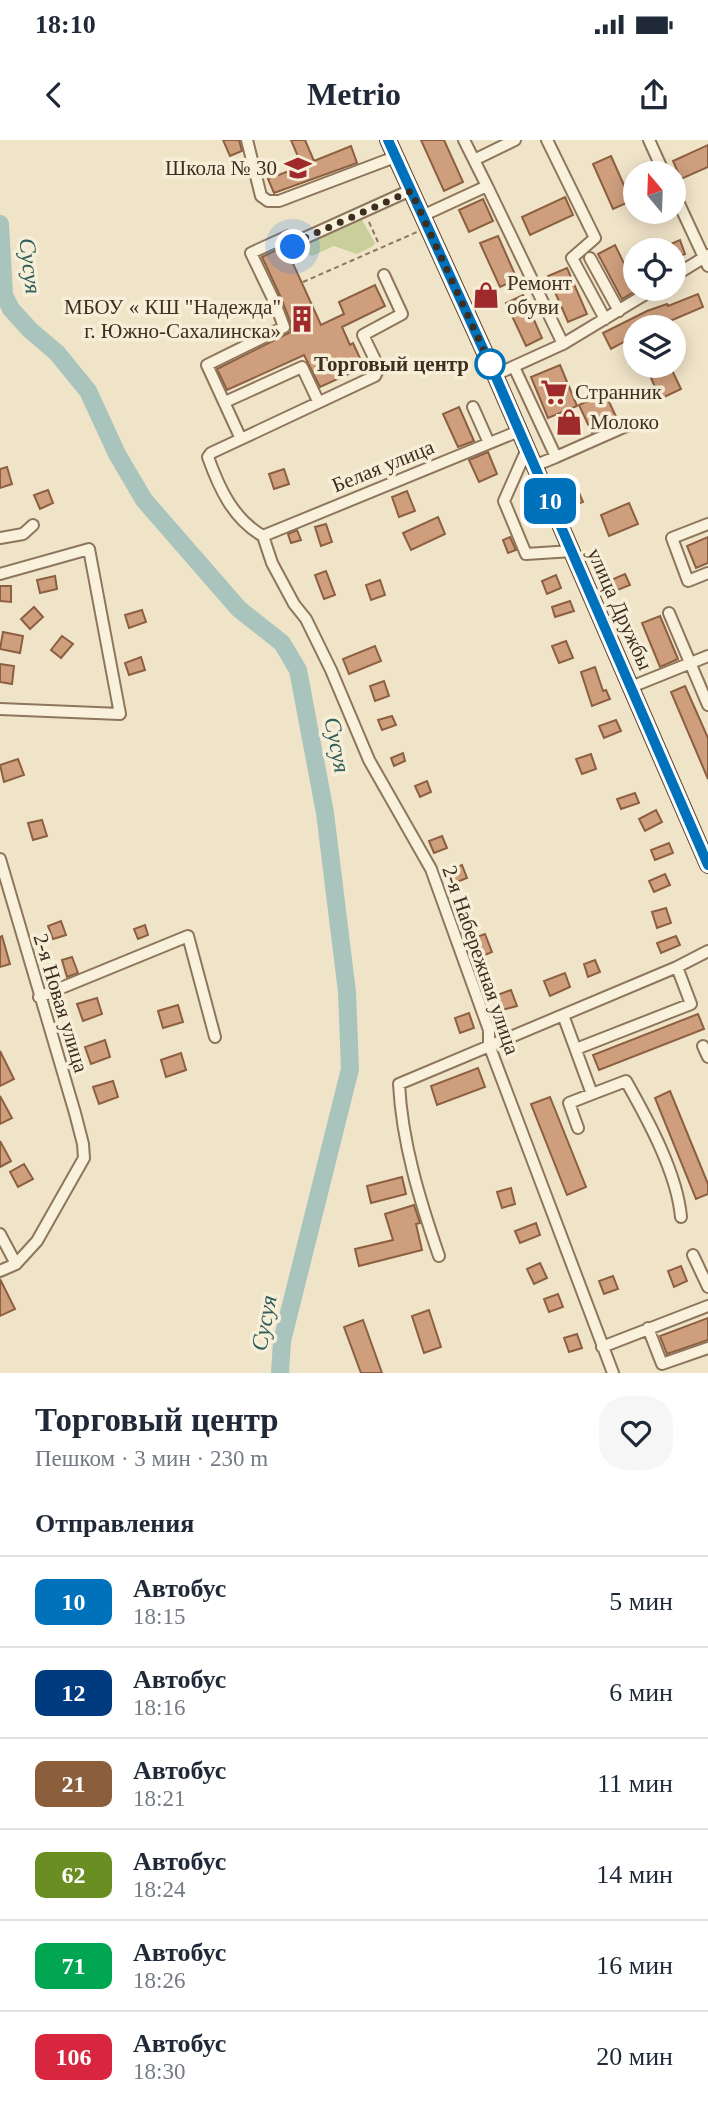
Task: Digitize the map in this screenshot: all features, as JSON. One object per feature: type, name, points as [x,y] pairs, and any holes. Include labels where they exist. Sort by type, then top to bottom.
[{"type":"main road","name":"улица Дружбы","points":[[388,140],[495,375],[708,865]]},
{"type":"street","points":[[247,140],[261,196],[268,201],[279,201],[395,157]]},
{"type":"street","points":[[464,140],[563,344]]},
{"type":"street","points":[[474,160],[515,140]]},
{"type":"street","points":[[547,140],[595,238],[572,258],[605,319]]},
{"type":"street","points":[[649,140],[659,161]]},
{"type":"street","points":[[425,222],[487,187]]},
{"type":"street","points":[[240,439],[207,365],[284,327],[251,253],[288,236],[292,243],[298,241],[411,191]]},
{"type":"street","points":[[686,217],[707,259],[686,270]]},
{"type":"street","points":[[590,258],[619,311]]},
{"type":"street","points":[[263,536],[231,509],[208,457],[211,453],[318,401],[375,376],[379,368],[363,335],[402,314],[384,275]]},
{"type":"street","points":[[495,375],[563,344],[635,301]]},
{"type":"street","points":[[225,402],[302,367],[318,401]]},
{"type":"street","points":[[514,367],[556,457]]},
{"type":"street","points":[[472,408],[489,443]]},
{"type":"street","points":[[534,466],[634,423]]},
{"type":"street","name":"Белая улица","points":[[263,536],[519,431]]},
{"type":"street","points":[[527,449],[504,501],[526,554],[572,551]]},
{"type":"street","points":[[545,489],[563,482]]},
{"type":"street","points":[[708,524],[672,538],[688,581],[708,573]]},
{"type":"street","points":[[0,538],[23,534],[33,525]]},
{"type":"street","name":"2-я Набережная улица","points":[[263,536],[272,563],[294,604],[306,619],[331,670],[369,760],[431,869],[489,1030],[489,1045],[613,1373]]},
{"type":"street","points":[[0,574],[89,549],[120,714],[0,709]]},
{"type":"street","points":[[669,613],[708,705]]},
{"type":"street","points":[[631,687],[708,656]]},
{"type":"street","name":"2-я Новая улица","points":[[0,859],[75,1113],[84,1157],[37,1241],[16,1264]]},
{"type":"street","points":[[39,997],[188,936],[215,1037]]},
{"type":"street","points":[[439,1256],[422,1207],[410,1157],[399,1084],[677,967],[708,951]]},
{"type":"street","points":[[576,1049],[691,1004],[677,967]]},
{"type":"street","points":[[564,1015],[592,1094]]},
{"type":"street","points":[[703,1045],[708,1057]]},
{"type":"street","points":[[578,1128],[569,1103],[626,1081],[650,1122],[680,1200],[681,1217]]},
{"type":"street","points":[[0,1234],[16,1264],[0,1271]]},
{"type":"street","points":[[693,1255],[708,1287]]},
{"type":"street","points":[[602,1347],[708,1306]]},
{"type":"street","points":[[648,1328],[662,1364],[708,1348]]},
{"type":"path","points":[[364,212],[378,242]]},
{"type":"path","points":[[303,282],[425,222]]},
{"type":"green space","points":[[361,218],[375,243],[357,254],[334,246],[312,256],[302,252],[298,245]]},
{"type":"building","points":[[223,140],[239,140],[242,151],[230,156]]},
{"type":"building","points":[[291,140],[305,140],[314,161],[351,146],[357,163],[274,193],[268,179],[302,166]]},
{"type":"building","points":[[421,140],[444,140],[463,182],[444,191]]},
{"type":"building","points":[[708,145],[708,167],[686,177],[686,161],[673,161]]},
{"type":"building","points":[[611,156],[623,183],[623,205],[613,209],[593,164]]},
{"type":"building","points":[[565,197],[573,215],[530,235],[522,217]]},
{"type":"building","points":[[483,199],[493,221],[469,232],[459,210]]},
{"type":"building","points":[[498,236],[517,279],[500,287],[480,243]]},
{"type":"building","points":[[615,245],[623,261],[622,299],[598,254]]},
{"type":"building","name":"МБОУ « КШ \"Надежда\" г. Южно-Сахалинска»","points":[[285,246],[321,325],[344,314],[339,302],[375,285],[385,306],[342,327],[364,367],[320,387],[304,355],[227,390],[217,369],[291,332],[291,324],[282,300],[262,257]]},
{"type":"building","points":[[567,268],[587,314],[568,322],[548,276]]},
{"type":"building","points":[[698,294],[703,307],[684,315],[639,315],[667,304],[668,306],[686,301]]},
{"type":"building","points":[[523,295],[542,338],[526,346],[506,303]]},
{"type":"building","points":[[623,323],[623,342],[611,349],[603,333]]},
{"type":"building","points":[[560,365],[577,406],[548,418],[531,377]]},
{"type":"building","points":[[651,378],[676,378],[681,389],[660,399]]},
{"type":"building","points":[[605,393],[618,421],[592,433],[579,405]]},
{"type":"building","points":[[459,407],[474,441],[458,447],[443,414]]},
{"type":"building","points":[[488,452],[497,474],[479,482],[469,460]]},
{"type":"building","points":[[7,467],[12,484],[0,488],[0,469]]},
{"type":"building","points":[[284,469],[289,484],[274,489],[269,474]]},
{"type":"building","points":[[577,488],[583,502],[572,506],[567,492]]},
{"type":"building","points":[[48,490],[53,503],[40,509],[34,495]]},
{"type":"building","points":[[407,491],[415,511],[399,517],[392,497]]},
{"type":"building","points":[[629,503],[638,524],[609,536],[601,515]]},
{"type":"building","points":[[438,517],[445,534],[411,550],[403,533]]},
{"type":"building","points":[[326,524],[332,542],[321,546],[315,527]]},
{"type":"building","points":[[297,530],[301,540],[291,543],[288,534]]},
{"type":"building","points":[[510,537],[516,550],[508,553],[503,540]]},
{"type":"building","points":[[708,537],[708,563],[696,568],[687,546]]},
{"type":"building","points":[[326,571],[335,595],[324,599],[315,575]]},
{"type":"building","points":[[625,574],[630,585],[615,591],[611,580]]},
{"type":"building","points":[[556,575],[561,588],[547,594],[542,581]]},
{"type":"building","points":[[55,576],[57,589],[40,593],[37,580]]},
{"type":"building","points":[[380,580],[385,595],[371,600],[366,585]]},
{"type":"building","points":[[0,586],[11,586],[11,602],[0,601]]},
{"type":"building","points":[[570,601],[574,611],[555,617],[552,607]]},
{"type":"building","points":[[34,607],[43,617],[30,629],[21,619]]},
{"type":"building","points":[[142,610],[146,622],[129,628],[125,615]]},
{"type":"building","points":[[660,616],[678,659],[660,667],[642,623]]},
{"type":"building","points":[[3,632],[23,636],[20,653],[0,649]]},
{"type":"building","points":[[62,636],[73,644],[61,658],[51,650]]},
{"type":"building","points":[[566,641],[573,658],[559,663],[552,646]]},
{"type":"building","points":[[375,646],[381,661],[349,674],[343,659]]},
{"type":"building","points":[[141,657],[145,670],[129,675],[125,663]]},
{"type":"building","points":[[0,664],[14,666],[12,684],[0,682]]},
{"type":"building","points":[[595,667],[603,691],[606,690],[610,699],[592,706],[581,672]]},
{"type":"building","points":[[384,681],[389,696],[375,701],[370,686]]},
{"type":"building","points":[[685,686],[708,738],[708,779],[671,692]]},
{"type":"building","points":[[392,716],[396,725],[382,730],[378,720]]},
{"type":"building","points":[[616,720],[621,731],[604,738],[599,726]]},
{"type":"building","points":[[403,753],[405,761],[394,766],[391,758]]},
{"type":"building","points":[[591,754],[596,769],[582,774],[576,759]]},
{"type":"building","points":[[18,759],[24,775],[4,782],[0,765]]},
{"type":"building","points":[[427,781],[431,792],[420,797],[415,786]]},
{"type":"building","points":[[635,793],[639,803],[621,809],[617,799]]},
{"type":"building","points":[[656,810],[662,822],[645,831],[639,819]]},
{"type":"building","points":[[42,820],[47,836],[33,840],[28,823]]},
{"type":"building","points":[[442,836],[447,848],[434,853],[429,841]]},
{"type":"building","points":[[669,843],[673,853],[655,860],[651,850]]},
{"type":"building","points":[[462,865],[467,878],[452,884],[447,871]]},
{"type":"building","points":[[665,874],[670,885],[654,892],[649,881]]},
{"type":"building","points":[[666,908],[671,923],[657,928],[652,912]]},
{"type":"building","points":[[61,921],[66,935],[53,939],[48,926]]},
{"type":"building","points":[[145,925],[148,935],[138,939],[134,929]]},
{"type":"building","points":[[485,934],[492,952],[478,958],[471,939]]},
{"type":"building","points":[[2,936],[10,964],[0,967],[0,937]]},
{"type":"building","points":[[676,936],[680,945],[661,953],[657,943]]},
{"type":"building","points":[[72,957],[78,973],[67,977],[62,960]]},
{"type":"building","points":[[595,960],[600,972],[588,977],[584,964]]},
{"type":"building","points":[[565,973],[570,987],[550,996],[544,981]]},
{"type":"building","points":[[511,990],[517,1006],[502,1010],[497,995]]},
{"type":"building","points":[[97,998],[102,1014],[83,1021],[77,1004]]},
{"type":"building","points":[[178,1005],[183,1022],[163,1028],[158,1011]]},
{"type":"building","points":[[469,1013],[474,1028],[460,1033],[455,1018]]},
{"type":"building","points":[[698,1014],[704,1029],[599,1070],[593,1055]]},
{"type":"building","points":[[105,1040],[110,1057],[91,1064],[85,1047]]},
{"type":"building","points":[[0,1051],[14,1079],[0,1086]]},
{"type":"building","points":[[181,1053],[186,1070],[166,1077],[161,1060]]},
{"type":"building","points":[[478,1068],[485,1087],[437,1105],[431,1086]]},
{"type":"building","points":[[113,1081],[118,1097],[99,1104],[93,1087]]},
{"type":"building","points":[[670,1091],[708,1184],[708,1194],[696,1199],[655,1098]]},
{"type":"building","points":[[0,1096],[12,1118],[0,1124]]},
{"type":"building","points":[[550,1097],[586,1187],[567,1195],[531,1104]]},
{"type":"building","points":[[0,1141],[11,1161],[0,1167]]},
{"type":"building","points":[[24,1164],[33,1179],[18,1187],[10,1172]]},
{"type":"building","points":[[402,1177],[406,1194],[371,1203],[367,1186]]},
{"type":"building","points":[[511,1188],[515,1204],[502,1208],[497,1192]]},
{"type":"building","points":[[414,1205],[420,1223],[416,1224],[422,1250],[359,1266],[355,1249],[393,1240],[385,1214]]},
{"type":"building","points":[[536,1223],[540,1235],[520,1243],[515,1231]]},
{"type":"building","points":[[540,1263],[547,1278],[534,1284],[527,1269]]},
{"type":"building","points":[[681,1266],[687,1281],[674,1287],[668,1271]]},
{"type":"building","points":[[613,1276],[618,1289],[604,1294],[599,1281]]},
{"type":"building","points":[[0,1279],[15,1309],[0,1316]]},
{"type":"building","points":[[558,1294],[563,1307],[549,1312],[544,1299]]},
{"type":"building","points":[[429,1310],[441,1347],[424,1353],[412,1316]]},
{"type":"building","points":[[708,1318],[708,1340],[667,1354],[660,1336]]},
{"type":"building","points":[[363,1320],[382,1373],[361,1373],[344,1327]]},
{"type":"building","points":[[577,1334],[582,1348],[569,1352],[564,1338]]},
{"type":"waterway","name":"Сусуя","points":[[0,224],[4,295],[11,309],[57,353],[88,391],[117,454],[144,500],[239,609],[282,643],[298,670],[325,813],[347,992],[350,1069],[282,1341],[280,1373]]},
{"type":"bus line","name":"10","points":[[388,140],[495,375],[708,865]]},
{"type":"place","name":"Школа № 30","points":[[298,168]]},
{"type":"place","name":"Ремонт обуви","points":[[486,295]]},
{"type":"place","name":"МБОУ « КШ \"Надежда\" г. Южно-Сахалинска»","points":[[302,319]]},
{"type":"place","name":"Торговый центр","points":[[490,364]]},
{"type":"place","name":"Странник","points":[[554,392]]},
{"type":"place","name":"Молоко","points":[[569,422]]},
{"type":"route","points":[[293,247],[291,238],[298,241],[411,191],[490,364]]}]
